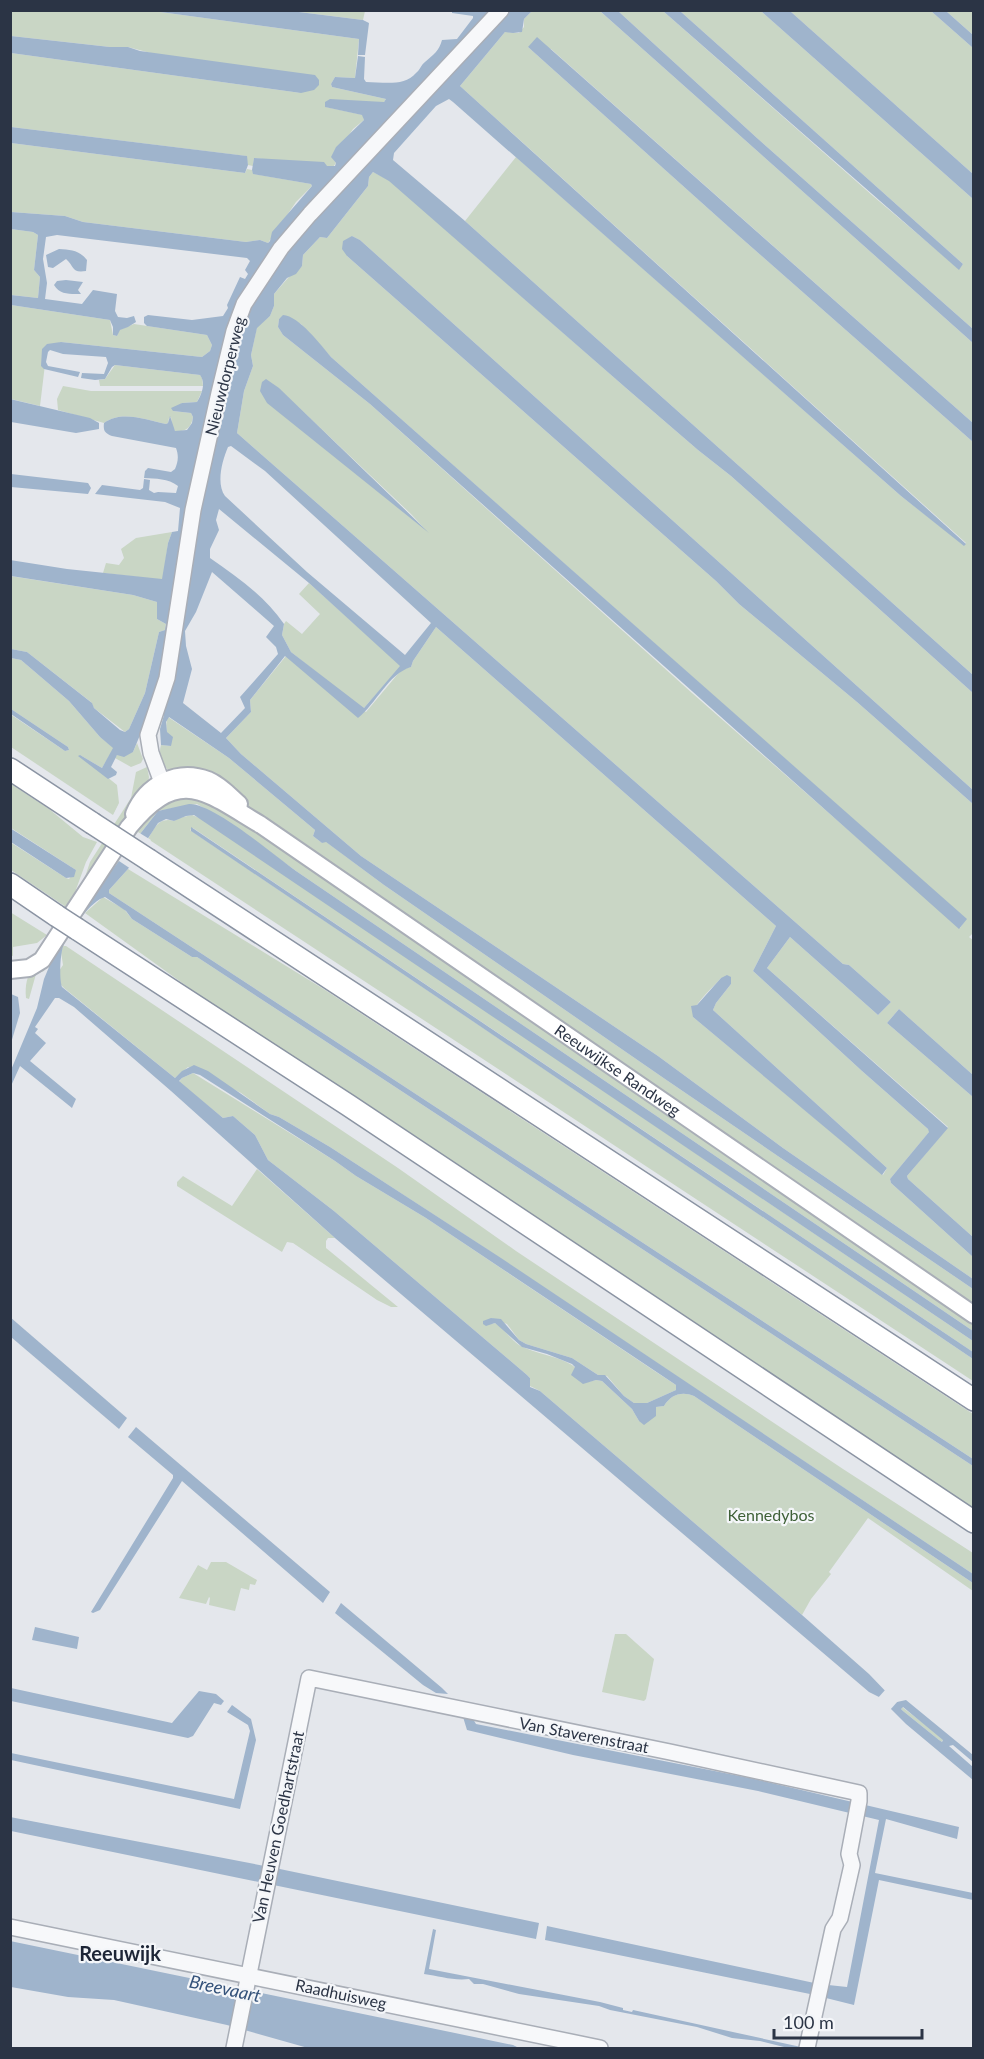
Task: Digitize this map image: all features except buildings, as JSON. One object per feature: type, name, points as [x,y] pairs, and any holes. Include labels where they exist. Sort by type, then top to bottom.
[{"type":"highway","points":[[10,770],[974,1400]]},
{"type":"highway","points":[[10,884],[339,1099],[974,1522]]},
{"type":"main road","name":"Reeuwijkse Randweg","points":[[164,788],[201,791],[261,825],[974,1315]]},
{"type":"main road","points":[[10,970],[26,969],[42,960],[129,827],[164,788]]},
{"type":"main road","points":[[10,959],[30,956],[51,944]]},
{"type":"street","name":"Nieuwdorperweg","points":[[164,788],[151,753],[148,735],[167,678],[193,510],[234,331],[244,304],[281,248],[310,214],[501,10]]},
{"type":"street","name":"Van Staverenstraat","points":[[309,1678],[670,1752],[859,1797],[849,1854],[852,1865],[840,1918],[833,1929],[808,2047]]},
{"type":"street","name":"Van Heuven Goedhartstraat","points":[[234,2049],[309,1678]]},
{"type":"street","name":"Raadhuisweg","points":[[10,1927],[247,1982],[600,2049]]},
{"type":"green space","points":[[11,11],[153,11],[359,39],[355,78],[335,77],[331,84],[332,87],[386,99],[384,102],[360,102],[326,107],[363,115],[364,120],[353,129],[333,159],[336,163],[333,167],[254,158],[253,166],[248,165],[246,156],[11,127],[11,53],[301,93],[128,47],[11,36]]},
{"type":"green space","points":[[291,11],[365,11],[363,20]]},
{"type":"green space","points":[[532,11],[600,11],[973,343],[973,423],[551,49],[528,47],[973,442],[973,675],[465,221],[516,157],[901,496],[964,545],[966,543],[460,86],[505,32],[519,33],[524,27],[524,19]]},
{"type":"green space","points":[[618,11],[663,11],[959,269],[963,264],[680,11],[761,11],[973,199],[973,329],[757,138]]},
{"type":"green space","points":[[790,11],[931,11],[973,48],[973,174]]},
{"type":"green space","points":[[946,11],[973,11],[973,35]]},
{"type":"green space","points":[[11,143],[245,173],[247,169],[252,170],[254,174],[312,186],[296,202],[268,243],[260,240],[246,242],[83,222],[65,216],[11,212]]},
{"type":"green space","points":[[373,172],[389,180],[626,388],[731,476],[973,693],[973,790],[360,240],[352,236],[347,256],[716,581],[739,604],[857,702],[973,804],[974,932],[969,937],[974,941],[973,1075],[899,1009],[887,1023],[973,1097],[973,1237],[907,1176],[948,1127],[767,968],[790,937],[878,1015],[891,1002],[849,965],[843,964],[237,433],[244,391],[253,366],[251,355],[257,327],[270,316],[274,306],[274,294],[302,266],[303,255],[320,237],[327,238],[368,186],[369,177]],"holes":[[[283,316],[301,324],[331,357],[966,919],[960,928],[692,693],[370,404],[283,335],[278,327],[279,319]],[[271,381],[411,514],[425,529]]]},
{"type":"green space","points":[[11,229],[33,232],[38,235],[34,270],[40,277],[38,298],[11,295]]},
{"type":"green space","points":[[11,305],[110,320],[113,335],[117,336],[119,330],[134,324],[207,335],[212,345],[210,351],[202,357],[61,342],[47,348],[40,406],[11,399]]},
{"type":"green space","points":[[115,365],[200,375],[203,386],[100,386],[99,380],[105,379]]},
{"type":"green space","points":[[63,386],[91,391],[202,391],[197,402],[182,403],[173,411],[191,413],[193,417],[187,428],[175,431],[171,417],[166,424],[126,417],[118,417],[104,423],[58,410],[57,399]]},
{"type":"green space","points":[[172,532],[168,543],[163,580],[103,573],[106,563],[119,565],[124,558],[121,549],[136,538]]},
{"type":"green space","points":[[10,576],[133,595],[157,602],[157,619],[166,624],[165,630],[159,632],[145,693],[129,729],[125,732],[27,652],[11,649]]},
{"type":"green space","points":[[309,583],[401,666],[363,709],[291,652],[282,635],[286,621],[302,634],[320,614],[299,594]]},
{"type":"green space","points":[[436,627],[776,926],[753,971],[930,1131],[890,1179],[891,1183],[973,1257],[973,1279],[783,1148],[658,1056],[361,856],[241,754],[226,738],[251,712],[250,700],[286,656],[366,712],[402,669],[411,667]],"holes":[[[721,978],[731,984],[713,1010],[887,1168],[883,1175],[693,1017],[699,1001]]]},
{"type":"green space","points":[[11,658],[21,660],[69,701],[100,737],[114,748],[102,768],[80,755],[117,785],[119,803],[113,815],[11,747],[10,714],[65,751],[69,750],[68,747],[11,709]]},
{"type":"green space","points":[[168,717],[229,758],[315,830],[313,836],[322,843],[325,841],[384,885],[973,1289],[973,1308],[268,824],[216,780],[169,771],[160,755],[161,745],[171,746],[166,728]]},
{"type":"green space","points":[[137,743],[143,759],[141,763],[131,767],[115,758],[117,755],[133,752]]},
{"type":"green space","points":[[147,767],[148,784],[79,895],[90,862],[131,798],[136,772]]},
{"type":"green space","points":[[11,784],[49,809],[83,837],[97,842],[86,862],[74,895],[66,907],[11,870],[10,842],[66,878],[69,879],[76,870],[11,828]]},
{"type":"green space","points":[[177,794],[213,801],[973,1322],[973,1331],[296,871],[237,828],[197,804],[158,811],[80,911],[112,862],[154,808]]},
{"type":"green space","points":[[192,815],[202,819],[973,1341],[973,1352],[193,828],[190,830],[973,1359],[973,1381],[148,839],[161,822],[174,821]]},
{"type":"green space","points":[[128,869],[322,988],[973,1414],[973,1459],[109,893],[109,890]]},
{"type":"green space","points":[[103,897],[124,909],[132,919],[192,957],[197,957],[973,1466],[973,1510],[192,990],[85,913]]},
{"type":"green space","points":[[10,912],[47,935],[37,943],[13,947],[13,956],[10,955]]},
{"type":"green space","points":[[63,946],[398,1168],[516,1251],[973,1553],[973,1574],[330,1147],[270,1114],[241,1093],[188,1067],[175,1078],[60,984],[59,971],[63,965],[61,952]]},
{"type":"green space","points":[[54,951],[44,971],[36,974],[29,999],[26,998],[29,975]]},
{"type":"green space","name":"Kennedybos","points":[[193,1073],[426,1218],[676,1385],[676,1390],[647,1403],[634,1403],[624,1396],[607,1376],[598,1375],[572,1358],[526,1344],[519,1340],[507,1324],[491,1318],[492,1324],[498,1325],[519,1345],[572,1365],[588,1382],[602,1381],[632,1409],[639,1421],[656,1413],[656,1407],[664,1406],[677,1395],[694,1396],[973,1583],[973,1591],[868,1518],[829,1572],[831,1574],[811,1599],[802,1615],[540,1391],[530,1386],[530,1378],[527,1375],[334,1211],[268,1160],[255,1135],[233,1116],[223,1118],[179,1082]]},
{"type":"green space","points":[[257,1169],[335,1238],[328,1238],[326,1248],[398,1307],[391,1307],[377,1300],[293,1243],[287,1242],[282,1252],[177,1186],[177,1182],[183,1176],[232,1206]]},
{"type":"green space","points":[[211,1562],[226,1562],[257,1580],[255,1585],[250,1584],[249,1590],[241,1588],[235,1611],[209,1605],[209,1597],[206,1604],[179,1598],[198,1565],[207,1570]]},
{"type":"green space","points":[[615,1634],[626,1634],[654,1659],[644,1701],[602,1692]]},
{"type":"green space","points":[[902,1707],[944,1739],[941,1742],[903,1711]]},
{"type":"water","points":[[153,11],[291,11],[363,20],[369,23],[365,55],[358,55],[359,39]]},
{"type":"water","points":[[452,11],[495,11],[254,277],[156,696],[133,752],[124,757],[117,755],[111,767],[117,772],[116,775],[108,779],[78,756],[102,768],[113,748],[100,737],[69,701],[21,660],[11,658],[11,649],[27,652],[125,732],[129,729],[145,693],[159,632],[165,630],[166,624],[157,619],[157,602],[133,595],[11,576],[10,560],[67,569],[162,579],[168,543],[172,532],[178,531],[180,508],[165,502],[95,494],[102,485],[140,490],[143,488],[144,479],[150,480],[149,490],[154,493],[176,493],[178,486],[170,482],[144,478],[148,468],[171,472],[175,469],[178,459],[176,448],[112,436],[105,431],[104,423],[118,417],[126,417],[166,424],[170,416],[175,431],[187,430],[192,423],[191,413],[173,411],[171,408],[182,403],[197,402],[202,392],[203,381],[200,375],[115,365],[105,379],[81,378],[82,373],[104,374],[108,363],[106,357],[63,354],[50,350],[48,352],[46,362],[48,366],[80,372],[78,377],[44,369],[41,366],[42,349],[47,344],[61,342],[202,357],[210,351],[212,345],[207,335],[147,326],[144,323],[144,317],[148,315],[192,320],[223,316],[240,277],[245,279],[248,274],[245,270],[250,261],[247,258],[57,235],[46,237],[43,259],[47,283],[45,299],[82,304],[93,290],[117,294],[115,311],[118,317],[134,316],[136,322],[120,330],[117,336],[113,335],[110,320],[11,305],[11,295],[38,298],[40,277],[34,270],[38,235],[33,232],[11,229],[11,212],[65,216],[83,222],[246,242],[260,240],[268,243],[272,232],[312,186],[253,174],[254,158],[324,162],[327,166],[335,166],[336,163],[331,157],[336,147],[364,120],[362,115],[325,107],[325,102],[330,99],[384,102],[386,99],[332,87],[331,84],[335,77],[355,78],[358,56],[365,57],[364,79],[366,82],[393,83],[406,80],[436,52],[442,40],[457,39],[473,18],[473,16],[452,13]]},
{"type":"water","points":[[505,11],[532,11],[524,19],[522,32],[505,32],[460,86],[966,544],[964,546],[901,496],[449,99],[436,106],[394,153],[393,160],[465,221],[973,675],[973,693],[731,476],[626,388],[389,181],[373,172],[369,177],[368,186],[327,238],[320,237],[303,255],[302,266],[296,274],[287,278],[274,294],[274,306],[270,316],[257,328],[251,355],[253,366],[244,391],[237,433],[843,964],[849,965],[891,1002],[878,1015],[790,937],[767,968],[948,1128],[907,1176],[973,1237],[973,1257],[891,1183],[890,1179],[929,1132],[928,1129],[753,971],[776,926],[436,627],[411,667],[396,676],[358,718],[285,656],[250,700],[251,712],[226,738],[241,754],[361,856],[658,1056],[783,1148],[973,1279],[973,1289],[384,885],[326,842],[322,843],[313,836],[315,830],[229,758],[169,717],[166,722],[167,732],[173,737],[171,746],[161,745],[160,729],[164,715],[162,714],[198,515],[244,314],[283,253]],"holes":[[[231,446],[265,471],[431,623],[405,655],[307,572],[225,496],[222,491],[221,472],[228,447]],[[219,509],[309,583],[400,666],[364,708],[291,652],[282,635],[284,624],[276,614],[250,588],[210,558],[210,549],[219,530],[216,520]],[[212,572],[274,626],[266,637],[276,647],[278,654],[240,697],[245,708],[221,733],[183,703],[192,669],[185,631],[196,612]]]},
{"type":"water","points":[[600,11],[618,11],[757,138],[973,329],[973,343]]},
{"type":"water","points":[[663,11],[680,11],[963,264],[959,270]]},
{"type":"water","points":[[761,11],[790,11],[973,174],[973,199]]},
{"type":"water","points":[[931,11],[946,11],[973,35],[973,48]]},
{"type":"water","points":[[11,36],[128,47],[140,51],[315,75],[319,80],[319,85],[314,90],[301,93],[11,53]]},
{"type":"water","points":[[537,37],[973,423],[973,442],[528,47]]},
{"type":"water","points":[[11,127],[247,156],[248,165],[245,173],[11,143]]},
{"type":"water","points":[[352,236],[360,240],[973,790],[973,804],[857,702],[739,604],[716,581],[347,256],[342,249],[343,241]]},
{"type":"water","points":[[59,249],[81,254],[87,260],[86,271],[75,270],[66,259],[53,268],[48,267],[46,255]]},
{"type":"water","points":[[57,281],[83,282],[78,290],[81,294],[62,292],[54,285]]},
{"type":"water","points":[[283,315],[296,320],[303,326],[331,357],[967,919],[959,929],[370,404],[283,335],[278,327],[279,319]]},
{"type":"water","points":[[266,379],[279,388],[429,533],[267,403],[260,391],[262,382]]},
{"type":"water","points":[[10,399],[90,418],[99,423],[99,429],[76,433],[11,422]]},
{"type":"water","points":[[11,474],[88,483],[91,488],[88,494],[11,487]]},
{"type":"water","points":[[11,709],[68,747],[69,750],[65,751],[11,714]]},
{"type":"water","points":[[189,804],[200,806],[228,821],[296,871],[973,1331],[973,1341],[194,815],[174,821],[166,819],[158,823],[128,869],[109,890],[109,893],[973,1459],[973,1466],[197,957],[192,957],[132,919],[126,911],[105,897],[94,904],[82,917],[64,944],[60,966],[62,987],[175,1078],[182,1071],[194,1065],[208,1071],[270,1114],[330,1147],[501,1258],[973,1574],[973,1583],[694,1396],[681,1394],[673,1397],[664,1406],[656,1407],[656,1416],[644,1425],[632,1409],[602,1381],[596,1380],[583,1384],[571,1375],[575,1367],[572,1364],[522,1347],[495,1323],[486,1326],[483,1321],[491,1318],[501,1319],[519,1340],[526,1344],[572,1358],[598,1375],[605,1375],[624,1396],[634,1403],[647,1403],[676,1390],[676,1385],[426,1218],[356,1176],[200,1075],[193,1073],[179,1081],[223,1118],[233,1116],[255,1135],[268,1160],[334,1211],[527,1375],[530,1378],[530,1387],[540,1391],[802,1615],[869,1674],[893,1699],[897,1702],[906,1700],[973,1755],[973,1762],[953,1745],[949,1746],[973,1767],[973,1780],[906,1724],[879,1697],[869,1692],[335,1238],[74,1007],[55,998],[35,1027],[38,1029],[35,1033],[46,1043],[30,1061],[76,1099],[72,1108],[20,1066],[11,1086],[11,1070],[37,1008],[49,961],[80,911],[158,811]],"holes":[[[903,1707],[943,1740],[942,1742],[939,1740],[901,1709]]]},
{"type":"water","points":[[191,827],[973,1352],[973,1359],[191,831]]},
{"type":"water","points":[[10,828],[76,870],[74,877],[66,878],[11,842]]},
{"type":"water","points":[[727,975],[731,977],[731,984],[713,1010],[887,1168],[882,1175],[693,1017],[691,1006],[697,1005],[721,978]]},
{"type":"water","points":[[11,994],[18,997],[20,1013],[11,1043]]},
{"type":"water","points":[[899,1009],[973,1075],[973,1097],[887,1023]]},
{"type":"water","points":[[10,1317],[127,1418],[119,1429],[11,1337]]},
{"type":"water","points":[[136,1427],[330,1592],[323,1603],[182,1481],[100,1610],[91,1612],[173,1478],[173,1475],[128,1437]]},
{"type":"water","points":[[341,1603],[448,1694],[436,1693],[423,1685],[335,1613]]},
{"type":"water","points":[[35,1627],[79,1637],[77,1649],[32,1640]]},
{"type":"water","points":[[11,1688],[172,1723],[199,1691],[216,1694],[224,1701],[221,1705],[214,1703],[193,1736],[188,1738],[11,1701]]},
{"type":"water","points":[[232,1705],[251,1719],[256,1740],[240,1809],[11,1760],[11,1753],[234,1799],[250,1731],[248,1725],[227,1712]]},
{"type":"water","points":[[463,1717],[473,1719],[476,1724],[750,1778],[959,1827],[957,1839],[886,1819],[875,1873],[973,1893],[973,1900],[879,1880],[854,2005],[545,1940],[547,1926],[819,1984],[847,1987],[879,1820],[758,1791],[573,1755],[467,1730]]},
{"type":"water","points":[[10,1817],[275,1868],[539,1923],[536,1939],[11,1831]]},
{"type":"water","points":[[433,1929],[436,1930],[429,1969],[600,2002],[623,2008],[623,2010],[632,2012],[633,2010],[801,2047],[818,2048],[788,2048],[760,2041],[732,2038],[697,2027],[599,2006],[519,1994],[483,1984],[474,1984],[469,1979],[452,1979],[424,1974]]},
{"type":"water","name":"Breevaart","points":[[10,1941],[519,2048],[308,2048],[227,2025],[114,2000],[68,1997],[11,1987]]},
{"type":"pier","points":[[138,832],[151,840],[131,869],[116,859]]},
{"type":"pier","points":[[886,1689],[898,1701],[890,1710],[877,1699]]},
{"type":"district","name":"Reeuwijk","points":[[120,1954]]}]
